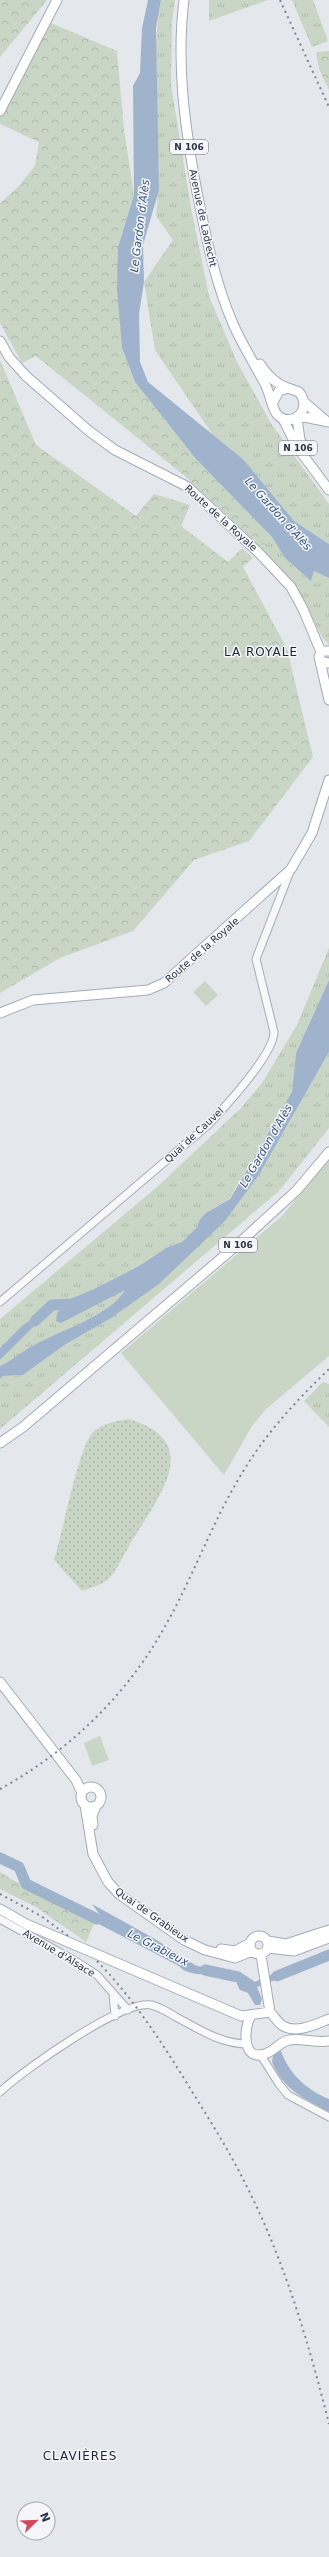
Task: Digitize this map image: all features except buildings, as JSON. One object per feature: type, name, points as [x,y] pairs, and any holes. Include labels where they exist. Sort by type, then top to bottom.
[{"type":"main road","points":[[0,111],[57,0]]},
{"type":"main road","name":"Avenue de Ladrecht","points":[[184,0],[180,71],[184,115],[208,246],[234,325],[266,384],[272,404]]},
{"type":"main road","name":"Avenue de Ladrecht","points":[[222,292],[258,362],[268,376],[282,386],[288,388]]},
{"type":"main road","name":"Route de la Royale","points":[[0,341],[9,358],[26,376],[89,431],[115,450],[180,482],[196,493],[282,576],[294,592],[325,657],[324,681],[329,700]]},
{"type":"main road","points":[[288,388],[299,392],[304,402],[327,421],[298,417],[282,419],[275,413],[272,404],[279,391],[288,388]]},
{"type":"main road","points":[[298,417],[304,402]]},
{"type":"main road","name":"N 106","points":[[298,417],[300,440],[318,475]]},
{"type":"main road","name":"N 106","points":[[282,419],[297,447],[329,490]]},
{"type":"main road","name":"Route de la Royale","points":[[0,1013],[33,1000],[148,990],[164,983],[291,869],[312,833],[329,780]]},
{"type":"main road","name":"N 106","points":[[0,1443],[33,1418],[237,1245],[297,1190],[329,1152]]},
{"type":"main road","points":[[0,1682],[85,1791],[85,1805],[96,1806],[100,1801],[100,1792],[93,1787],[85,1791]]},
{"type":"main road","name":"Quai de Grabieux","points":[[85,1805],[93,1854],[108,1882],[119,1894],[184,1940],[205,1950],[236,1958],[256,1952]]},
{"type":"main road","name":"Quai de Grabieux","points":[[96,1806],[92,1816],[99,1852],[104,1864],[123,1890],[181,1931],[205,1944],[235,1951],[256,1952]]},
{"type":"main road","points":[[0,1909],[39,1929],[246,2018],[267,2011]]},
{"type":"main road","points":[[256,1952],[268,1945],[286,1944],[329,1930]]},
{"type":"main road","points":[[329,1938],[294,1951],[268,1945],[258,1936],[256,1952],[266,1988],[267,2011],[282,2026],[305,2028],[329,2019]]},
{"type":"main road","points":[[246,2018],[245,2040],[249,2050],[260,2054],[268,2053],[290,2040],[319,2042],[329,2041]]},
{"type":"street","name":"Quai de Cauvel","points":[[0,1302],[208,1125],[231,1100],[264,1056],[273,1040],[274,1032],[256,960],[259,947],[289,878],[291,869]]},
{"type":"street","name":"Avenue d'Alsace","points":[[0,1919],[77,1962],[97,1975],[128,2010]]},
{"type":"street","points":[[113,1994],[115,2016]]},
{"type":"street","points":[[0,2092],[36,2062],[70,2039],[115,2016],[144,2004],[151,2005],[214,2038],[234,2043],[245,2040]]},
{"type":"street","points":[[260,2054],[279,2084],[288,2095],[329,2117]]},
{"type":"green space","points":[[0,0],[47,0],[0,57]]},
{"type":"green space","points":[[161,0],[175,0],[172,22],[171,85],[191,208],[209,296],[237,362],[272,425],[329,504],[329,544],[294,521],[244,460],[213,435],[155,350],[144,282],[173,240],[156,216],[158,162],[156,54],[157,27]]},
{"type":"green space","points":[[209,0],[268,0],[209,21]]},
{"type":"green space","points":[[292,0],[313,0],[328,41],[312,47]]},
{"type":"green space","points":[[46,21],[117,51],[124,129],[134,195],[118,247],[122,348],[135,382],[196,459],[272,537],[260,547],[186,477],[36,356],[22,363],[0,323],[0,203],[18,187],[35,166],[39,142],[0,124],[0,111]]},
{"type":"green space","points":[[329,51],[329,90],[319,69],[316,52]]},
{"type":"green space","points":[[0,360],[36,445],[136,516],[154,494],[190,505],[181,526],[228,562],[242,548],[253,558],[243,567],[287,649],[313,757],[249,841],[194,860],[133,931],[60,958],[0,993]]},
{"type":"green space","points":[[272,537],[285,558],[311,581],[314,571],[329,578],[329,645],[322,637],[299,593],[260,547]]},
{"type":"green space","points":[[329,948],[329,980],[296,1053],[292,1092],[229,1199],[206,1213],[200,1219],[197,1227],[182,1242],[166,1248],[139,1266],[94,1289],[58,1304],[103,1300],[125,1290],[109,1307],[84,1322],[34,1345],[0,1366],[0,1360],[44,1311],[23,1326],[0,1348],[0,1319],[157,1187],[241,1108],[262,1083],[297,1025]]},
{"type":"green space","points":[[205,981],[218,995],[206,1006],[193,992]]},
{"type":"green space","points":[[329,1052],[329,1128],[280,1190],[0,1429],[0,1379],[3,1376],[23,1375],[36,1366],[193,1250],[225,1221],[259,1175]]},
{"type":"green space","points":[[329,1160],[329,1356],[266,1409],[252,1426],[224,1475],[121,1353],[282,1216]]},
{"type":"green space","points":[[323,1382],[329,1384],[329,1427],[304,1401]]},
{"type":"green space","points":[[129,1419],[152,1429],[165,1441],[170,1455],[170,1470],[155,1503],[114,1572],[105,1582],[82,1591],[54,1560],[71,1491],[82,1454],[94,1431],[106,1424]]},
{"type":"green space","points":[[100,1736],[109,1760],[92,1766],[84,1743]]},
{"type":"green space","points":[[0,1872],[16,1882],[26,1884],[63,1907],[95,1922],[86,1942],[36,1907],[0,1889]]},
{"type":"water","points":[[148,0],[161,0],[156,28],[159,190],[143,245],[144,282],[139,314],[140,362],[148,382],[244,460],[294,521],[329,544],[329,578],[314,571],[311,581],[285,558],[272,537],[196,459],[135,382],[122,348],[117,289],[118,247],[134,195],[133,86],[140,73],[142,28]]},
{"type":"water","points":[[329,980],[329,1052],[259,1175],[225,1221],[159,1284],[111,1318],[66,1344],[23,1375],[3,1376],[0,1379],[0,1366],[34,1345],[97,1315],[118,1299],[125,1290],[61,1323],[56,1321],[57,1313],[62,1307],[58,1304],[94,1289],[139,1266],[166,1248],[182,1242],[197,1227],[200,1219],[206,1213],[230,1199],[292,1092],[296,1053]]},
{"type":"water","points":[[45,1310],[36,1324],[0,1360],[0,1348],[23,1325]]},
{"type":"water","points":[[92,1904],[155,1939],[195,1965],[220,1973],[198,1974],[187,1972],[179,1966],[95,1922],[85,1913],[100,1915]]},
{"type":"water","points":[[291,1970],[291,1974],[257,1987],[262,1999],[260,2005],[255,2005],[248,1993],[240,1990],[237,1984],[239,1978],[250,1984],[275,1973]]},
{"type":"water","points":[[281,2051],[284,2059],[294,2074],[306,2086],[329,2099],[329,2112],[303,2098],[282,2079],[272,2062],[273,2055]]},
{"type":"waterway","name":"Le Gardon d'Alès","points":[[35,1321],[52,1305],[73,1304]]},
{"type":"waterway","name":"Le Grabieux","points":[[0,1858],[19,1867],[26,1884],[97,1919]]},
{"type":"waterway","name":"Le Grabieux","points":[[277,1976],[329,1955]]},
{"type":"waterway","name":"Le Grabieux","points":[[205,1970],[238,1977],[250,1985]]},
{"type":"railway","points":[[280,0],[329,107]]},
{"type":"railway","points":[[0,1789],[51,1756],[74,1737],[117,1695],[136,1672],[168,1621],[223,1507],[244,1470],[262,1443],[283,1417],[329,1369]]},
{"type":"railway","points":[[0,1894],[41,1916],[71,1938]]},
{"type":"railway","points":[[97,1961],[123,1990],[157,2036],[217,2132],[243,2179],[270,2238],[293,2299],[329,2424]]},
{"type":"district","name":"LA ROYALE","points":[[261,652]]},
{"type":"district","name":"CLAVIÈRES","points":[[80,2456]]}]
